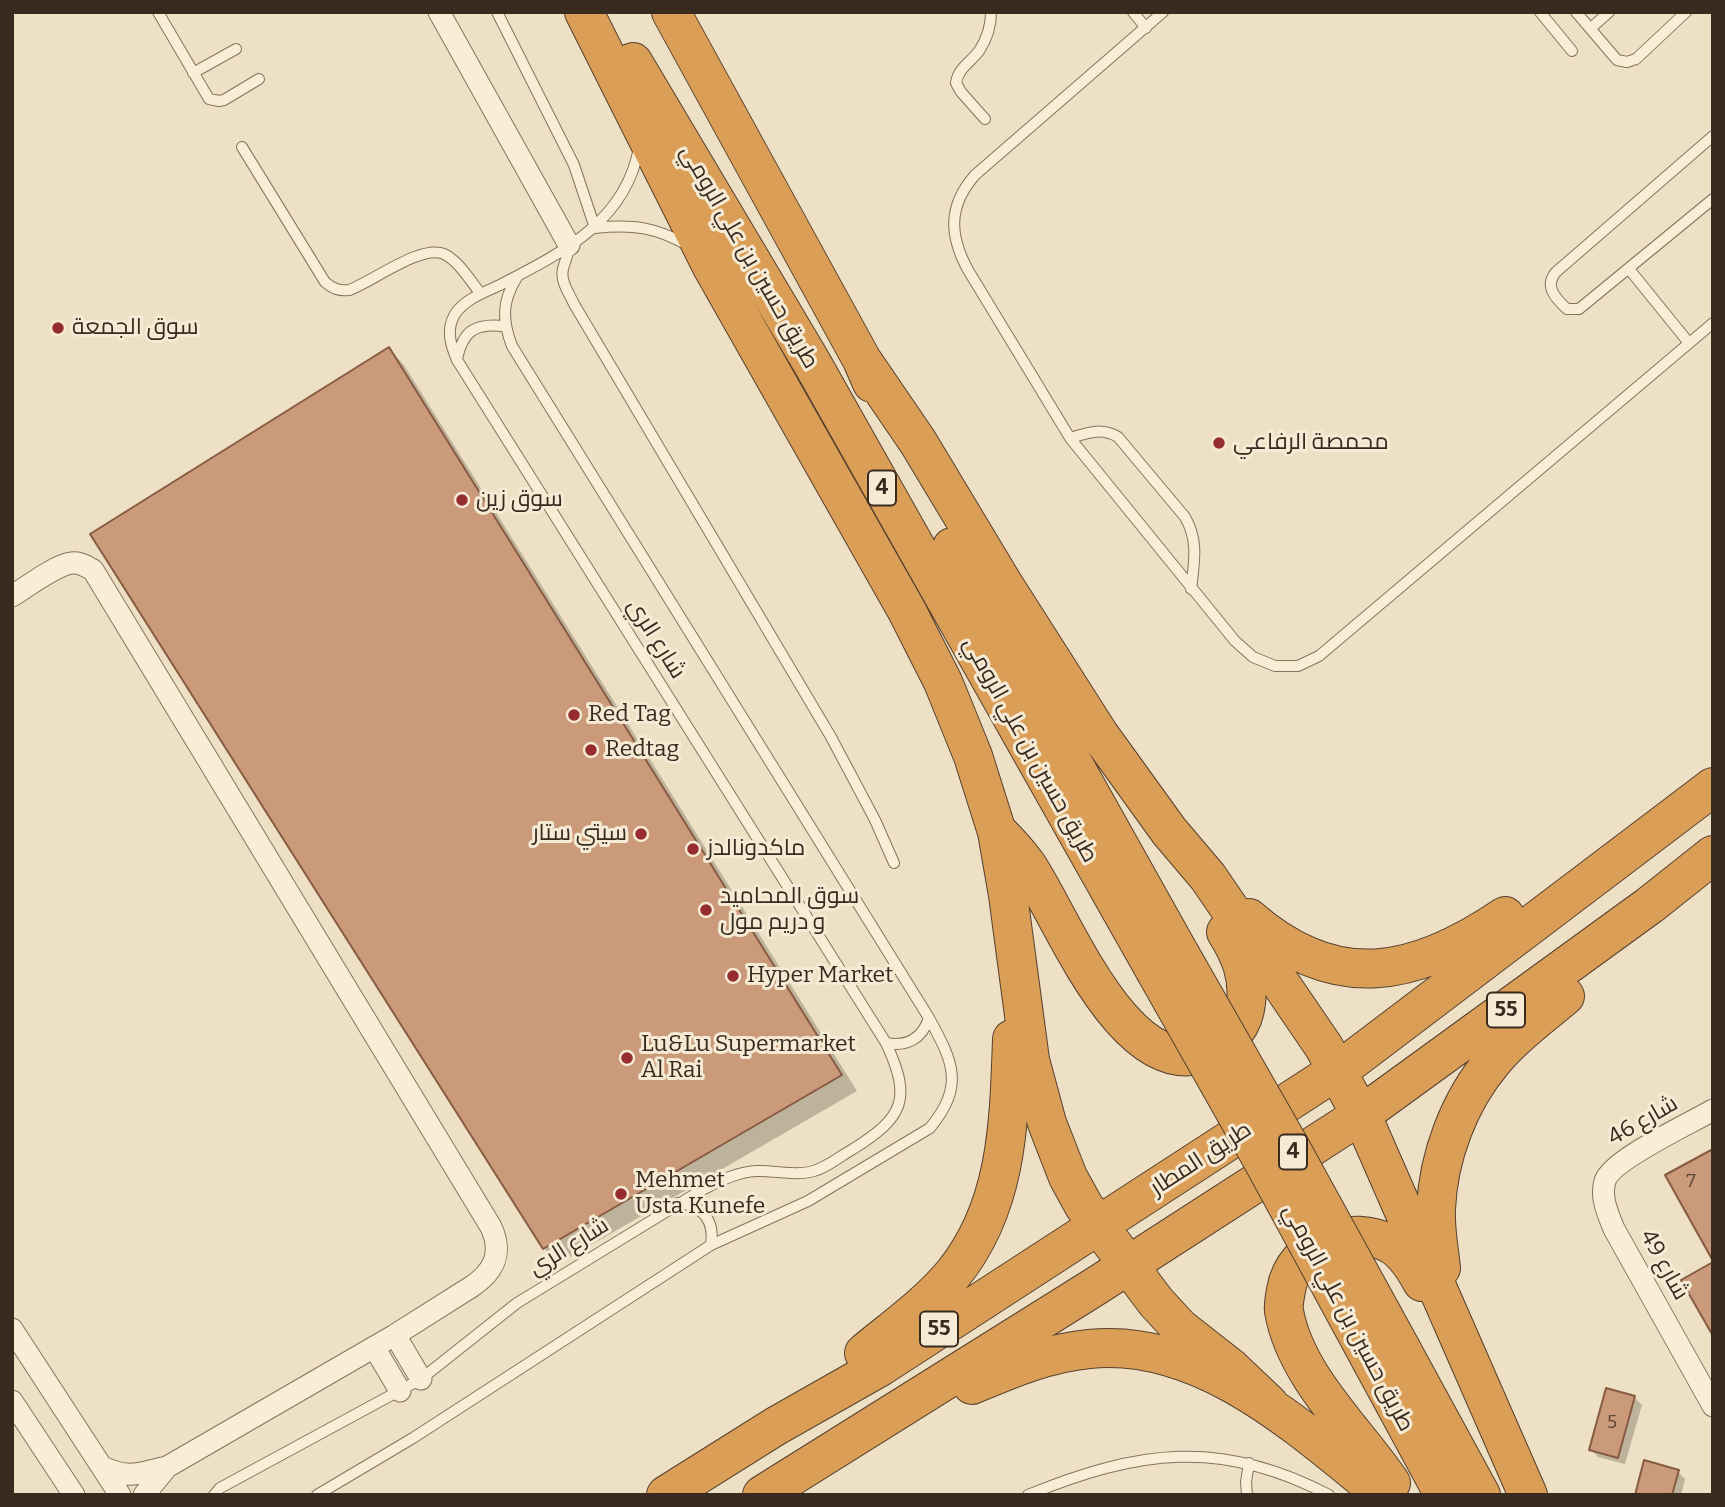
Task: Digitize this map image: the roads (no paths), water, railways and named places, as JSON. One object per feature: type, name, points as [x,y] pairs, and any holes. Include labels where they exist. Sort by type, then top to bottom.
[{"type":"highway","points":[[583,12],[712,267],[907,611],[937,670],[973,756],[997,832],[1009,895],[1030,1060],[1047,1123],[1068,1177],[1098,1226],[1156,1302],[1180,1328],[1231,1368],[1269,1404],[1383,1495]]},
{"type":"highway","name":"طريق حسين بن علي الرومي","points":[[602,12],[1167,962]]},
{"type":"highway","name":"طريق حسين بن علي الرومي","points":[[671,12],[862,360],[908,462],[1167,962],[1265,1165],[1388,1358],[1481,1495]]},
{"type":"highway","points":[[862,360],[918,442],[1004,585],[1099,734],[1162,821],[1208,877],[1338,1069],[1361,1115],[1528,1495]]},
{"type":"highway","name":"طريق المطار","points":[[666,1495],[776,1426],[880,1367],[1338,1069],[1713,788]]},
{"type":"highway","points":[[997,832],[1027,866],[1113,1009],[1147,1044],[1169,1055],[1192,1057],[1223,1044],[1238,1027],[1246,1006],[1247,981],[1244,967],[1233,942],[1210,905],[1206,887],[1208,877]]},
{"type":"highway","name":"55","points":[[762,1495],[1128,1266],[1361,1115],[1650,905],[1713,855]]},
{"type":"highway","points":[[1208,877],[1248,917],[1286,947],[1332,965],[1377,969],[1419,961],[1442,953],[1485,929],[1553,884],[1581,870],[1612,863]]},
{"type":"highway","points":[[1447,1308],[1437,1236],[1438,1186],[1451,1137],[1468,1098],[1506,1046],[1577,985],[1650,905]]},
{"type":"highway","points":[[776,1426],[942,1285],[970,1251],[983,1228],[999,1182],[1007,1143],[1016,956]]},
{"type":"highway","points":[[1399,1495],[1306,1367],[1289,1334],[1286,1321],[1283,1307],[1287,1282],[1300,1260],[1320,1244],[1344,1236],[1370,1236],[1393,1246],[1412,1265],[1428,1293],[1436,1302],[1447,1308]]},
{"type":"highway","points":[[867,1429],[1014,1367],[1065,1352],[1091,1348],[1131,1350],[1184,1362],[1241,1387],[1269,1404]]},
{"type":"highway","name":"طريق حسين بن علي الرومي","points":[[1388,1358],[1444,1495]]},
{"type":"street","points":[[439,12],[569,245]]},
{"type":"street","points":[[12,596],[72,563],[80,563],[93,570],[491,1227],[497,1248],[494,1265],[488,1274],[471,1287],[395,1335],[167,1466],[132,1475],[116,1473],[102,1467]]},
{"type":"street","name":"شارع 46","points":[[1605,1181],[1618,1164],[1713,1110]]},
{"type":"street","name":"شارع 49","points":[[1605,1181],[1606,1210],[1614,1229],[1712,1404]]},
{"type":"street","points":[[12,1329],[120,1495]]},
{"type":"street","points":[[395,1335],[421,1379]]},
{"type":"street","points":[[374,1346],[400,1391]]},
{"type":"street","points":[[12,1401],[74,1495]]},
{"type":"street","points":[[144,1495],[167,1466]]},
{"type":"lane","points":[[158,12],[209,99],[219,101],[260,79]]},
{"type":"lane","points":[[497,12],[574,165],[595,228]]},
{"type":"lane","points":[[985,120],[961,92],[957,83],[960,71],[979,51],[985,40],[991,12]]},
{"type":"lane","points":[[1133,12],[1146,28]]},
{"type":"lane","points":[[1163,12],[975,175],[960,196],[954,234],[962,259],[1070,438],[1191,589],[1235,641],[1253,657],[1275,666],[1298,666],[1309,662],[1713,323]]},
{"type":"lane","points":[[1540,12],[1572,51]]},
{"type":"lane","points":[[1576,12],[1617,60],[1627,62],[1636,59],[1686,12]]},
{"type":"lane","points":[[1591,28],[1609,12]]},
{"type":"lane","points":[[193,73],[236,49]]},
{"type":"lane","name":"شارع الري","points":[[214,1495],[219,1488],[421,1379],[517,1303],[678,1203],[721,1180],[746,1172],[798,1174],[817,1170],[877,1134],[893,1116],[901,1093],[898,1070],[886,1043],[450,345],[450,328],[456,313],[468,301],[569,245],[595,228],[611,211],[633,172],[639,150],[640,128]]},
{"type":"lane","points":[[1713,136],[1556,272],[1551,278],[1550,287],[1564,306],[1574,310],[1583,307],[1713,199]]},
{"type":"lane","points":[[242,147],[325,282],[331,287],[349,290],[421,254],[437,252],[451,258],[481,294]]},
{"type":"lane","name":"شارع الري","points":[[595,228],[627,225],[659,231],[688,245],[712,267]]},
{"type":"lane","points":[[569,245],[568,258],[562,272],[574,304],[831,737],[875,820],[894,863]]},
{"type":"lane","points":[[1629,269],[1689,343]]},
{"type":"lane","points":[[457,360],[460,343],[471,331],[486,324],[504,326],[503,308],[508,290],[518,275]]},
{"type":"lane","name":"شارع الري","points":[[317,1495],[413,1438],[711,1244],[808,1200],[930,1128],[944,1110],[952,1089],[952,1066],[929,1018],[512,346],[504,326]]},
{"type":"lane","points":[[1070,438],[1097,430],[1118,437],[1185,517],[1193,532],[1196,548],[1191,589]]},
{"type":"lane","points":[[886,1043],[897,1045],[918,1038],[929,1018]]},
{"type":"lane","points":[[678,1203],[698,1208],[706,1215],[711,1224],[711,1244]]},
{"type":"lane","points":[[1028,1495],[1108,1467],[1158,1457],[1204,1456],[1249,1463],[1295,1478],[1329,1495]]},
{"type":"lane","points":[[1247,1495],[1249,1463]]},
{"type":"lane","points":[[1055,1484],[1060,1495]]},
{"type":"place","name":"سوق الجمعة","points":[[58,328]]},
{"type":"place","name":"محمصة الرفاعي","points":[[1219,443]]},
{"type":"place","name":"سوق زين","points":[[462,500]]},
{"type":"place","name":"Red Tag","points":[[574,715]]},
{"type":"place","name":"Redtag","points":[[591,750]]},
{"type":"place","name":"سيتي ستار","points":[[641,834]]},
{"type":"place","name":"ماكدونالدز","points":[[693,849]]},
{"type":"place","name":"سوق المحاميد و دريم مول","points":[[706,910]]},
{"type":"place","name":"Hyper Market","points":[[733,976]]},
{"type":"place","name":"Lu&Lu Supermarket Al Rai","points":[[627,1058]]},
{"type":"place","name":"Mehmet Usta Kunefe","points":[[621,1194]]}]
